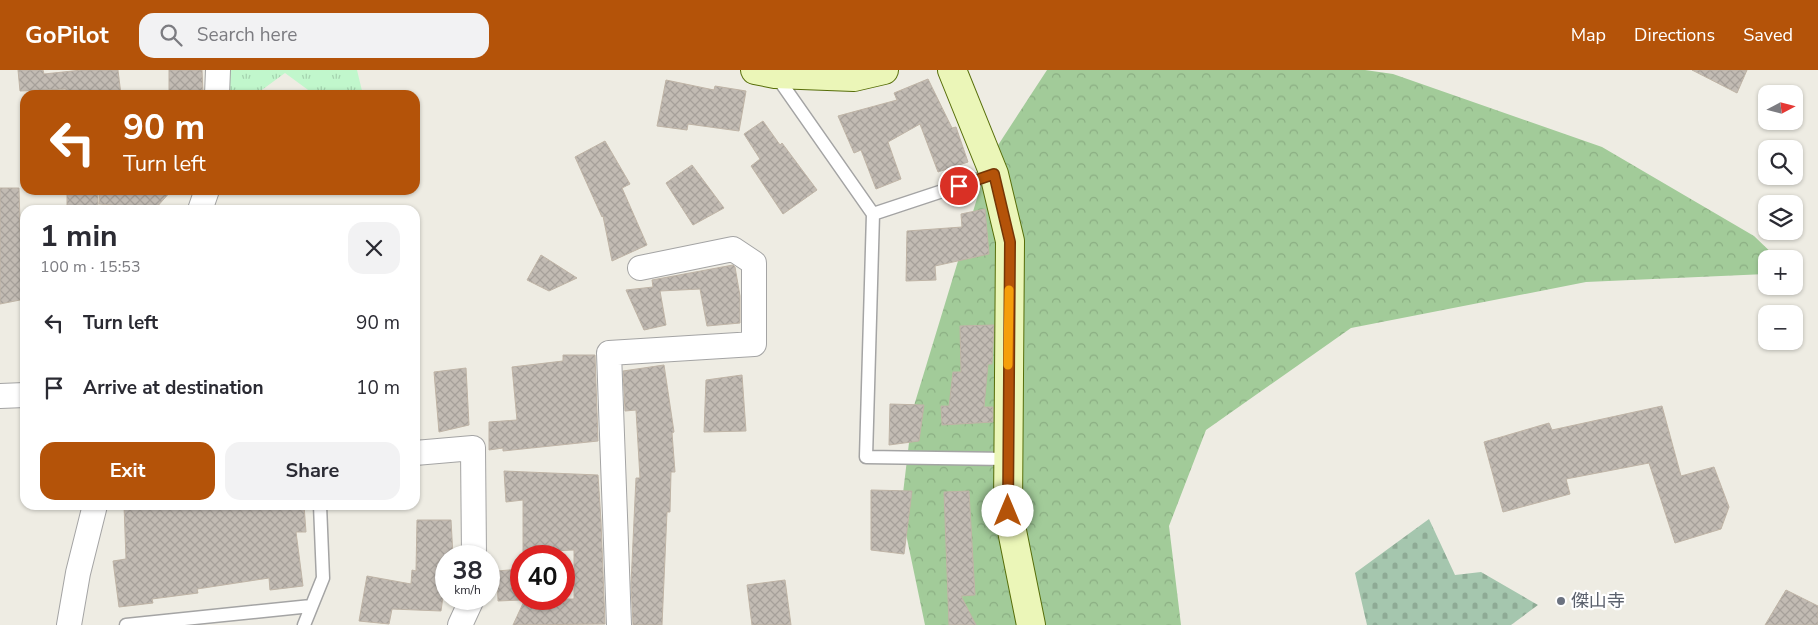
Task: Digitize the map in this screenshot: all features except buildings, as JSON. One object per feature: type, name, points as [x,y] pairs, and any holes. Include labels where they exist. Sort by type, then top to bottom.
[{"type":"street","points":[[217,90],[218,70]]},
{"type":"street","points":[[765,72],[854,77],[884,70]]},
{"type":"street","points":[[952,70],[994,174],[1010,242],[1008,511],[1031,625]]},
{"type":"street","points":[[620,625],[609,354],[754,344],[754,263],[733,249],[640,268]]},
{"type":"street","points":[[0,396],[20,395]]},
{"type":"street","points":[[420,453],[473,448],[474,545]]},
{"type":"street","points":[[69,625],[78,573],[94,510]]},
{"type":"street","points":[[460,625],[467,610]]},
{"type":"lane","points":[[765,72],[873,214],[866,457],[1008,459]]},
{"type":"lane","points":[[873,214],[994,174]]},
{"type":"lane","points":[[304,625],[322,578],[320,510]]},
{"type":"lane","points":[[126,625],[312,606]]},
{"type":"green space","points":[[218,70],[357,70],[362,90],[308,90],[285,73],[262,90],[217,90]]},
{"type":"green space","points":[[1047,70],[1365,70],[1393,74],[1602,147],[1754,236],[1769,250],[1758,250],[1758,274],[1586,282],[1351,328],[1206,430],[1169,526],[1181,625],[925,625],[901,510],[913,409],[989,159]]},
{"type":"green space","points":[[1429,519],[1455,575],[1481,572],[1538,605],[1511,625],[1367,625],[1355,573]]},
{"type":"slow traffic","points":[[1008,365],[1009,290]]},
{"type":"place","name":"傑山寺","points":[[1561,601]]},
{"type":"route","points":[[959,186],[994,174],[1010,242],[1008,511]]}]
